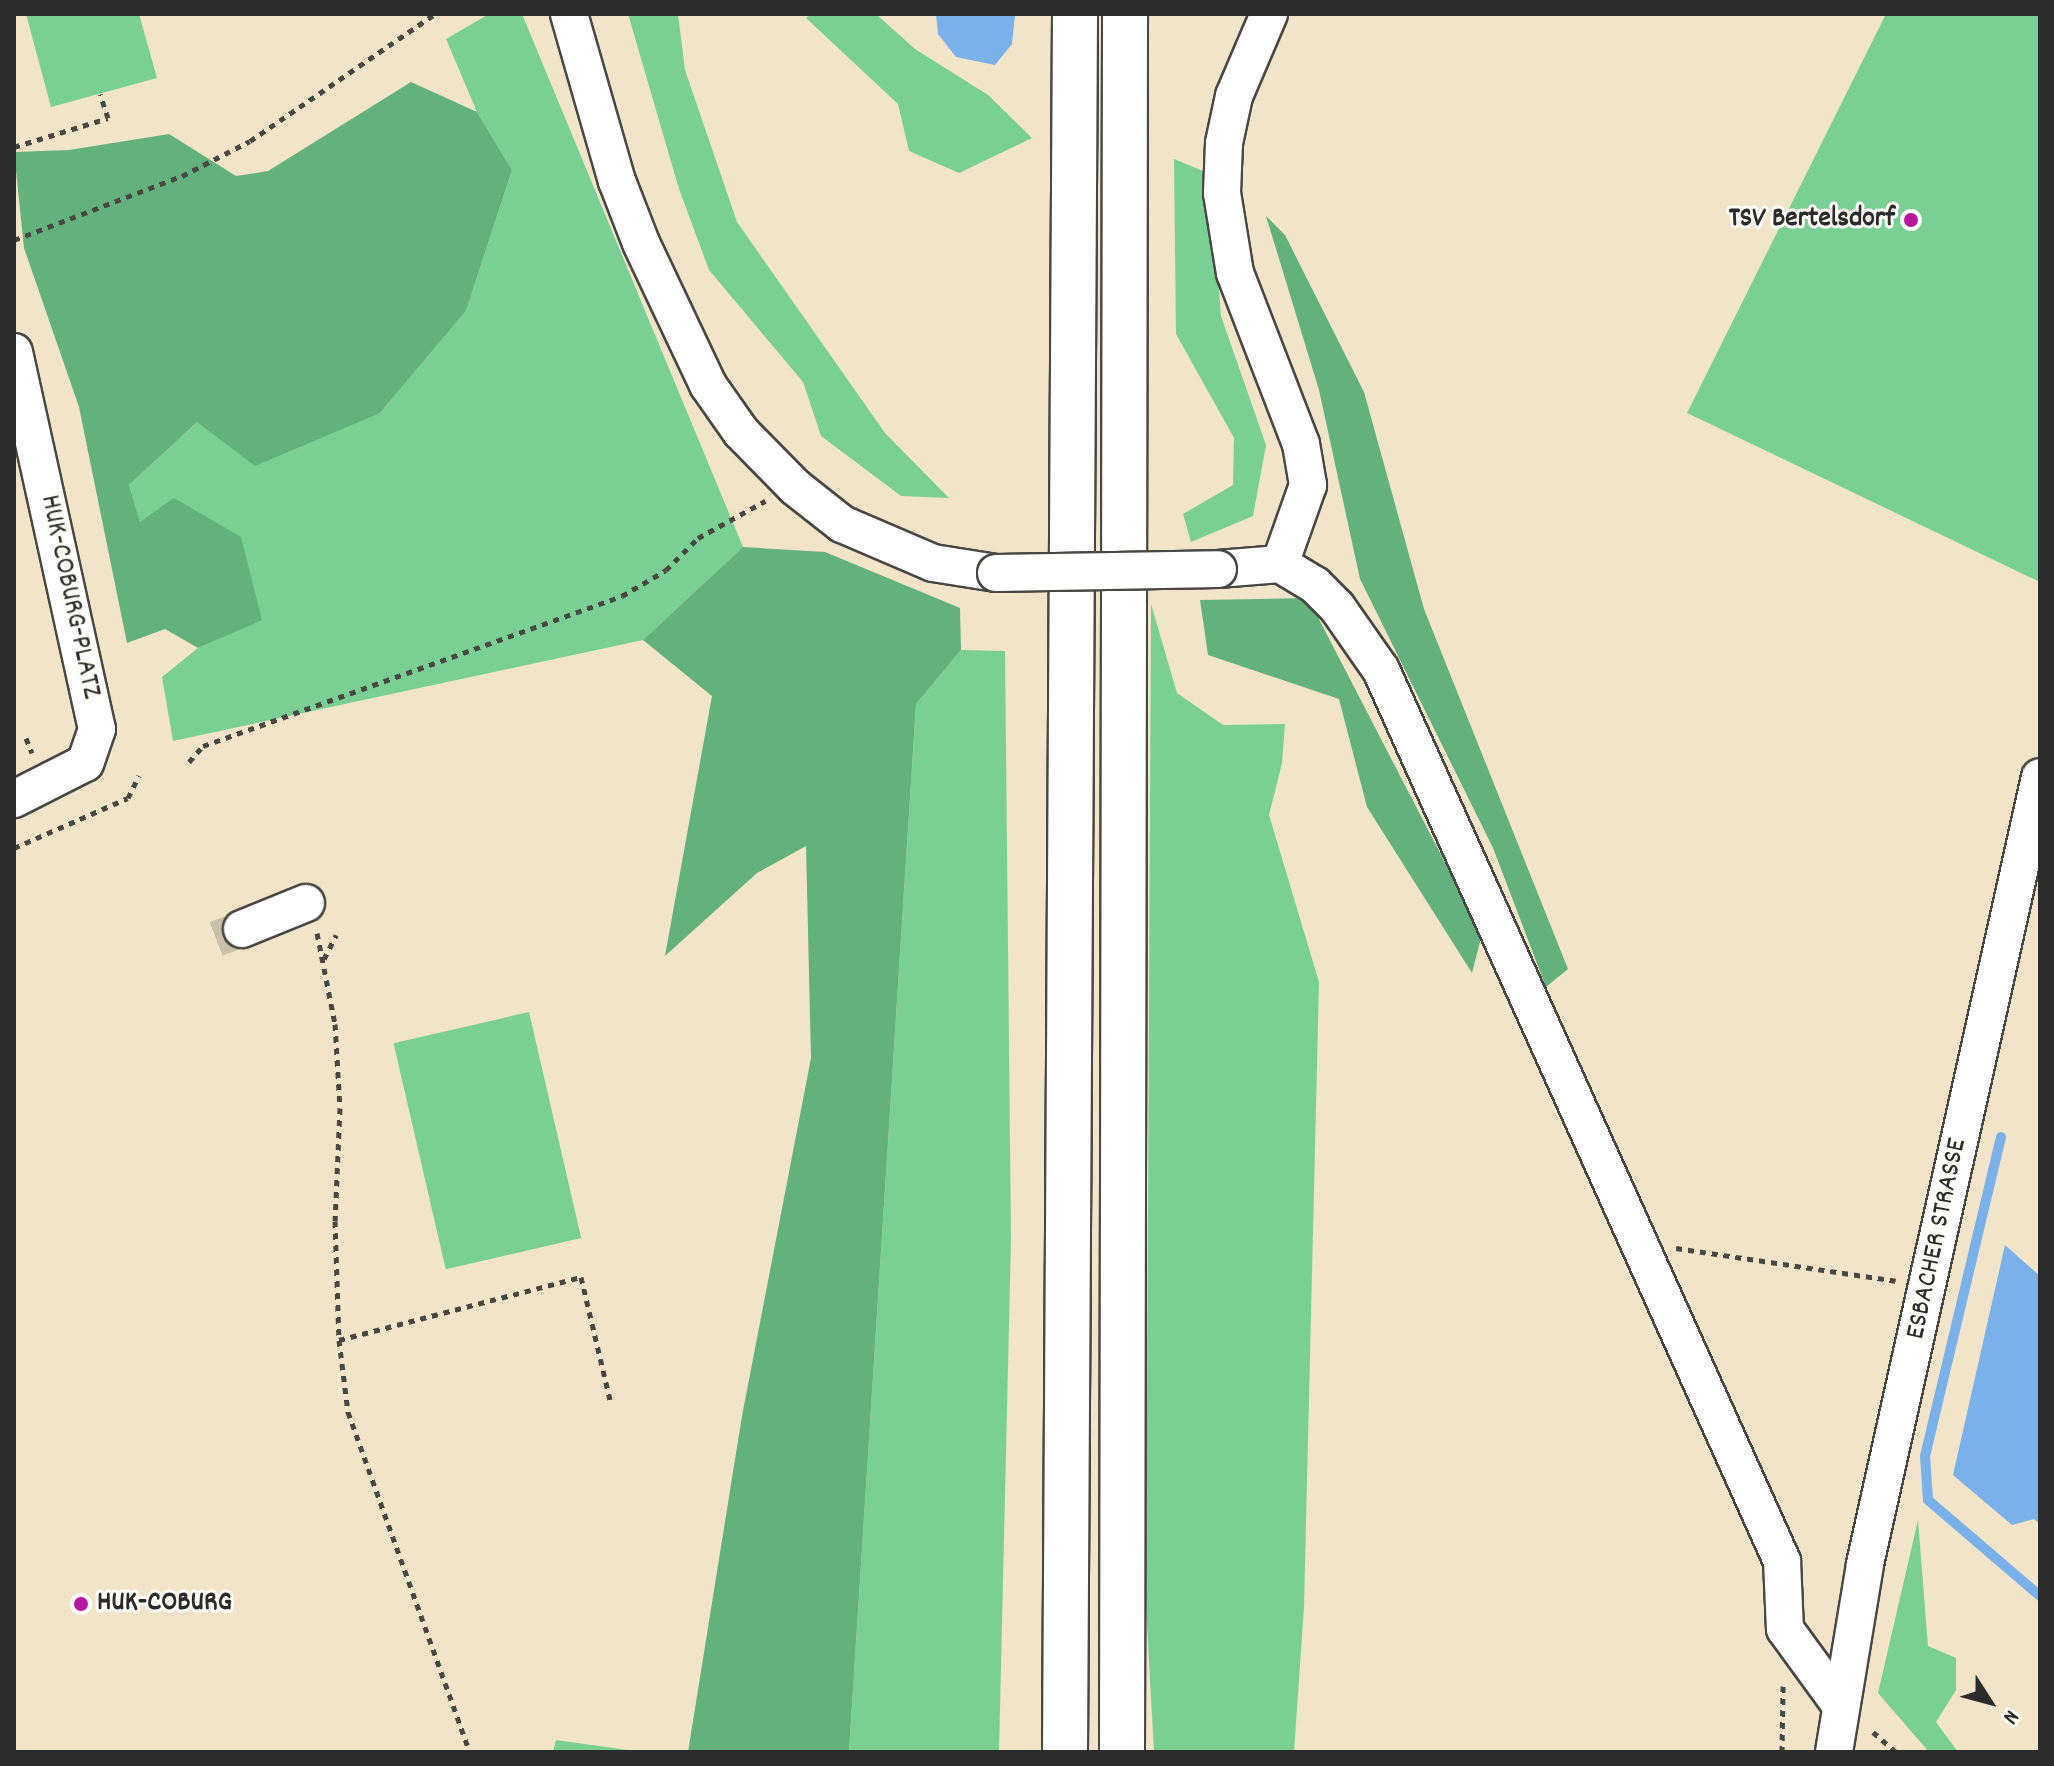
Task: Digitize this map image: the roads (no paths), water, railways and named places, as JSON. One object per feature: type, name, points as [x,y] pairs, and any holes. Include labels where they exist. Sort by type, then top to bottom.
[{"type":"highway","points":[[1065,1752],[1075,14]]},
{"type":"highway","points":[[1122,1752],[1125,14]]},
{"type":"street","points":[[569,14],[617,181],[708,385],[741,432],[795,487],[842,524],[933,563],[996,573],[1218,569],[1280,564],[1315,585],[1337,607],[1381,670],[1782,1561],[1785,1629],[1839,1703]]},
{"type":"street","points":[[1269,14],[1234,96],[1224,143],[1222,193],[1235,273],[1301,444],[1308,485],[1280,564]]},
{"type":"street","name":"HUK-COBURG-PLATZ","points":[[14,352],[97,729],[85,763],[14,799]]},
{"type":"street","name":"ESBACHER STRASSE","points":[[1834,1752],[1839,1703],[2040,777]]},
{"type":"street","points":[[242,929],[306,903]]},
{"type":"water","points":[[936,14],[1015,14],[1012,44],[995,65],[956,57],[938,34]]},
{"type":"water","points":[[2005,1245],[2040,1276],[2040,1524],[2034,1519],[2012,1525],[1953,1475]]},
{"type":"waterway","points":[[2001,1137],[1925,1456],[1928,1500],[2040,1596]]},
{"type":"tunnel","points":[[216,939],[242,929]]},
{"type":"place","name":"TSV Bertelsdorf","points":[[1911,220]]},
{"type":"place","name":"HUK-COBURG","points":[[81,1604]]}]
